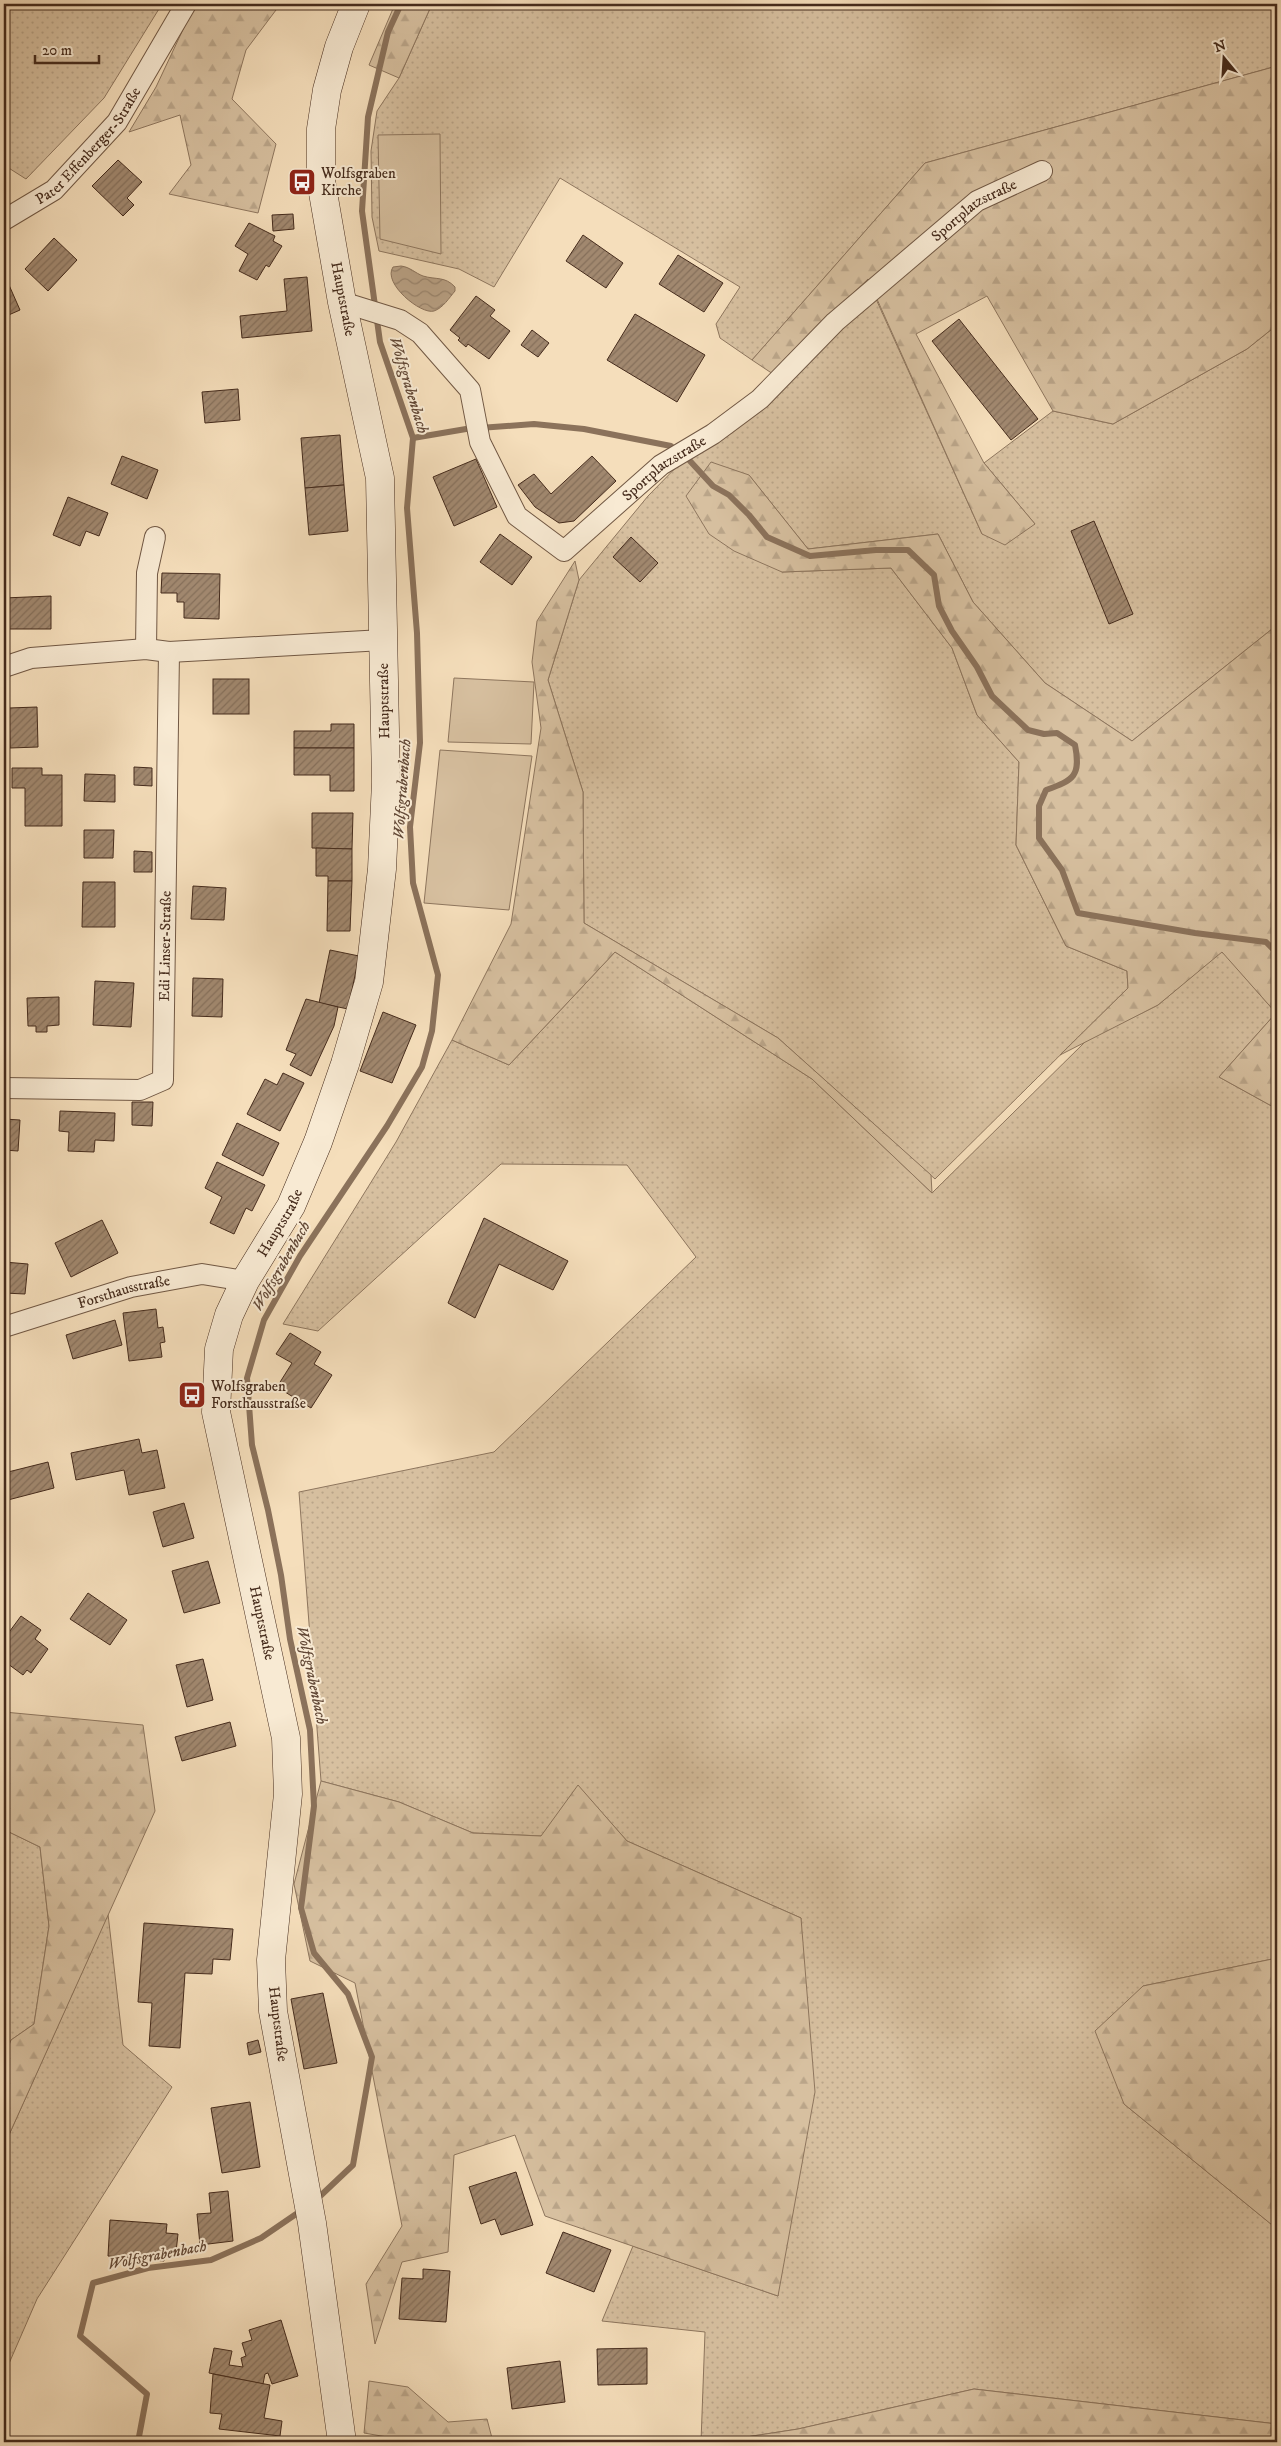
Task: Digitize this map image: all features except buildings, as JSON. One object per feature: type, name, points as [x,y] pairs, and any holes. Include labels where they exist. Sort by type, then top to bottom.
[{"type":"main road","name":"Hauptstraße","points":[[342,2442],[312,2223],[273,2011],[271,1960],[288,1794],[286,1738],[216,1412],[219,1349],[229,1315],[245,1281],[291,1206],[318,1142],[345,1064],[369,982],[382,869],[385,801],[380,478],[355,306],[321,181],[321,129],[327,90],[339,47],[356,4]]},
{"type":"street","name":"Pater Effenberger-Straße","points":[[4,220],[54,190],[117,122],[186,4]]},
{"type":"street","name":"Sportplatzstraße","points":[[355,306],[400,320],[420,332],[470,390],[480,442],[517,516],[564,551],[661,465],[714,434],[760,399],[834,322],[977,201],[1042,171]]},
{"type":"street","points":[[146,649],[147,573],[155,537]]},
{"type":"street","points":[[4,667],[31,658],[146,649],[169,652],[383,640]]},
{"type":"street","name":"Edi Linser-Straße","points":[[4,1088],[140,1090],[163,1080],[169,652]]},
{"type":"street","name":"Forsthausstraße","points":[[4,1327],[131,1287],[202,1274],[245,1281]]},
{"type":"green space","points":[[4,4],[162,4],[104,98],[26,179],[4,165]]},
{"type":"green space","points":[[195,4],[278,4],[279,6],[246,50],[232,99],[276,144],[258,213],[169,194],[191,165],[180,115],[129,132],[156,87]]},
{"type":"green space","points":[[395,4],[432,4],[399,78],[369,65]]},
{"type":"green space","points":[[432,4],[1277,4],[1277,66],[925,163],[752,360],[720,338],[716,324],[740,287],[560,178],[494,287],[459,269],[379,251],[372,217],[371,151],[377,111],[399,78]]},
{"type":"green space","points":[[1277,66],[1277,325],[1247,349],[1113,424],[1053,411],[987,296],[916,334],[984,463],[1035,524],[1005,545],[982,534],[868,279],[827,318],[776,376],[752,360],[925,163]]},
{"type":"green space","points":[[440,134],[441,254],[380,239],[378,135]]},
{"type":"green space","points":[[876,299],[982,534],[1035,524],[984,463],[1053,411],[1113,424],[1247,349],[1277,325],[1277,625],[1132,741],[1045,683],[973,602],[938,534],[808,549],[749,475],[782,572],[891,568],[952,648],[977,715],[1019,762],[1016,845],[1066,946],[1127,971],[1128,988],[935,1179],[778,1038],[584,923],[583,792],[548,680],[579,580],[648,496],[691,452],[835,329]]},
{"type":"green space","points":[[711,462],[749,475],[808,549],[938,534],[973,602],[1045,683],[1132,741],[1277,625],[1277,1109],[1219,1077],[1276,1013],[1222,952],[1158,1005],[1060,1055],[1128,988],[1127,971],[1066,946],[1016,845],[1019,762],[977,715],[952,648],[891,568],[782,572],[734,551],[709,534],[686,496]]},
{"type":"green space","points":[[575,561],[579,580],[548,680],[583,792],[584,923],[778,1038],[931,1175],[932,1193],[812,1079],[615,952],[509,1065],[452,1040],[511,924],[541,728],[532,662],[537,621]]},
{"type":"green space","points":[[454,678],[534,682],[531,744],[448,742]]},
{"type":"green space","points":[[440,750],[532,756],[509,910],[424,903]]},
{"type":"green space","points":[[1222,951],[1276,1013],[1219,1077],[1277,1109],[1277,1958],[1143,1986],[1124,2104],[1277,2229],[1277,2424],[974,2389],[798,2429],[714,2442],[701,2442],[705,2332],[602,2321],[633,2246],[778,2296],[801,1918],[627,1841],[578,1786],[542,1836],[473,1833],[399,1802],[321,1781],[299,1492],[494,1452],[696,1257],[627,1165],[501,1164],[318,1331],[283,1324],[396,1142],[452,1040],[509,1065],[615,952],[812,1079],[932,1193],[1087,1040],[1158,1005]]},
{"type":"green space","points":[[4,1712],[143,1725],[155,1811],[4,2146],[4,2058],[11,2040],[34,2024],[49,1926],[40,1847],[7,1831],[4,1832]]},
{"type":"green space","points":[[321,1781],[399,1802],[473,1833],[541,1836],[578,1785],[627,1841],[801,1918],[815,2092],[778,2296],[545,2216],[515,2135],[454,2155],[448,2252],[402,2262],[375,2344],[366,2284],[402,2226],[355,1983],[310,1961],[294,1884]]},
{"type":"green space","points":[[7,1831],[40,1847],[49,1926],[34,2024],[11,2040],[4,2058],[4,1832]]},
{"type":"green space","points":[[108,1914],[123,2045],[172,2087],[37,2299],[4,2375],[4,2146]]},
{"type":"green space","points":[[1277,1958],[1277,2229],[1124,2104],[1095,2031],[1143,1986]]},
{"type":"green space","points":[[369,2381],[408,2387],[448,2422],[487,2419],[493,2442],[416,2442],[364,2433]]},
{"type":"green space","points":[[974,2389],[1277,2424],[1277,2442],[714,2442],[798,2429]]},
{"type":"water","points":[[401,266],[423,276],[448,281],[455,287],[455,291],[437,310],[428,311],[421,308],[404,296],[393,281],[391,274],[393,267]]},
{"type":"waterway","name":"Wolfsgrabenbach","points":[[316,2200],[353,2165],[372,2057],[348,1994],[314,1953],[301,1908],[314,1806],[310,1730],[290,1639],[281,1575],[268,1510],[252,1445],[247,1378],[264,1320],[300,1256],[387,1126],[422,1067],[432,1031],[438,975],[413,883],[410,827],[420,743],[417,633],[407,508],[413,438],[380,342],[362,211],[368,117],[388,32],[401,4]]},
{"type":"waterway","points":[[413,438],[466,429],[534,424],[584,429],[671,446]]},
{"type":"waterway","points":[[690,461],[713,486],[729,495],[767,537],[810,556],[876,550],[908,550],[934,575],[939,606],[952,631],[977,667],[992,696],[1028,730],[1044,734],[1057,733],[1075,745],[1077,755],[1076,770],[1069,780],[1046,790],[1039,806],[1039,838],[1062,870],[1078,913],[1195,933],[1266,942],[1277,953]]},
{"type":"waterway","name":"Wolfsgrabenbach","points":[[138,2442],[147,2394],[80,2336],[93,2283],[148,2268],[211,2260],[261,2238],[302,2210]]},
{"type":"place","name":"Wolfsgraben Kirche","points":[[302,182]]},
{"type":"place","name":"Wolfsgraben Forsthausstraße","points":[[192,1395]]}]
